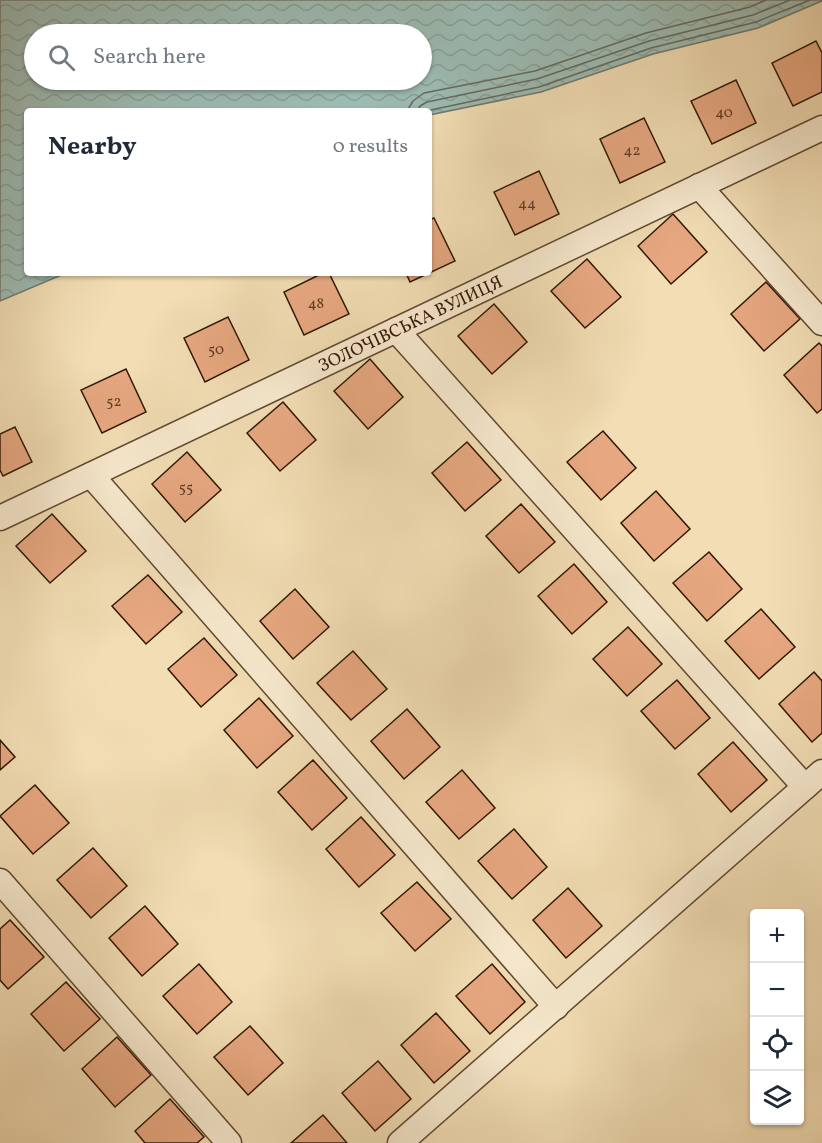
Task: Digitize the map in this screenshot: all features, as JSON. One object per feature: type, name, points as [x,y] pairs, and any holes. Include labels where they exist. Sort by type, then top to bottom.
[{"type":"street","name":"ЗОЛОЧІВСЬКА ВУЛИЦЯ","points":[[0,518],[822,128]]},
{"type":"street","points":[[699,186],[822,323]]},
{"type":"street","points":[[396,330],[814,780],[400,1143]]},
{"type":"street","points":[[91,475],[556,1006]]},
{"type":"street","points":[[0,881],[229,1143]]},
{"type":"water","points":[[0,0],[822,0],[758,28],[653,54],[541,92],[432,114],[432,108],[24,108],[24,276],[59,276],[0,301]]},
{"type":"building","points":[[816,41],[822,53],[822,92],[793,106],[772,63]]},
{"type":"building","points":[[736,80],[756,123],[712,144],[691,101]]},
{"type":"building","points":[[644,118],[665,162],[620,183],[600,139]]},
{"type":"building","points":[[539,171],[559,214],[515,235],[494,192]]},
{"type":"building","points":[[673,214],[707,252],[671,284],[638,246]]},
{"type":"building","points":[[434,218],[455,261],[432,272],[432,219]]},
{"type":"building","points":[[587,259],[621,297],[585,328],[551,291]]},
{"type":"building","points":[[317,276],[330,276],[349,314],[304,335],[284,292]]},
{"type":"building","points":[[407,276],[423,276],[410,282]]},
{"type":"building","points":[[766,282],[800,319],[764,351],[731,314]]},
{"type":"building","points":[[494,304],[527,342],[492,374],[458,336]]},
{"type":"building","points":[[228,317],[249,360],[205,382],[184,338]]},
{"type":"building","points":[[819,343],[822,346],[822,409],[817,413],[784,375]]},
{"type":"building","points":[[370,359],[403,397],[368,429],[334,391]]},
{"type":"building","points":[[126,369],[146,412],[102,433],[81,390]]},
{"type":"building","points":[[283,402],[316,440],[280,471],[247,433]]},
{"type":"building","points":[[15,427],[32,462],[3,476],[0,470],[0,434]]},
{"type":"building","points":[[603,431],[636,468],[601,500],[567,462]]},
{"type":"building","points":[[467,442],[501,480],[465,511],[432,473]]},
{"type":"building","points":[[187,452],[221,490],[185,522],[152,484]]},
{"type":"building","points":[[656,491],[690,529],[654,561],[621,523]]},
{"type":"building","points":[[521,504],[555,542],[519,573],[486,536]]},
{"type":"building","points":[[52,514],[86,551],[50,583],[16,546]]},
{"type":"building","points":[[709,552],[742,589],[707,621],[673,583]]},
{"type":"building","points":[[574,564],[607,602],[572,634],[538,596]]},
{"type":"building","points":[[148,575],[182,612],[146,644],[112,606]]},
{"type":"building","points":[[295,589],[329,627],[293,659],[260,621]]},
{"type":"building","points":[[761,609],[795,647],[759,679],[725,641]]},
{"type":"building","points":[[628,627],[662,664],[627,696],[593,659]]},
{"type":"building","points":[[204,638],[237,675],[201,707],[168,669]]},
{"type":"building","points":[[353,651],[387,689],[351,720],[317,683]]},
{"type":"building","points":[[814,672],[822,681],[822,733],[812,742],[779,704]]},
{"type":"building","points":[[677,680],[710,718],[675,749],[641,711]]},
{"type":"building","points":[[259,698],[293,736],[257,768],[224,730]]},
{"type":"building","points":[[407,709],[440,747],[404,779],[371,741]]},
{"type":"building","points":[[0,740],[15,757],[0,770]]},
{"type":"building","points":[[733,742],[767,780],[731,812],[698,774]]},
{"type":"building","points":[[313,760],[347,798],[312,830],[278,792]]},
{"type":"building","points":[[462,770],[495,808],[459,839],[426,802]]},
{"type":"building","points":[[35,785],[69,823],[33,854],[0,816]]},
{"type":"building","points":[[361,817],[395,855],[359,887],[326,849]]},
{"type":"building","points":[[514,829],[547,867],[512,899],[478,861]]},
{"type":"building","points":[[93,848],[127,886],[91,918],[57,880]]},
{"type":"building","points":[[417,882],[451,919],[415,951],[381,913]]},
{"type":"building","points":[[568,888],[602,926],[566,958],[533,920]]},
{"type":"building","points":[[145,906],[178,944],[142,976],[109,938]]},
{"type":"building","points":[[10,920],[44,957],[8,989],[0,980],[0,929]]},
{"type":"building","points":[[199,964],[232,1002],[197,1034],[163,996]]},
{"type":"building","points":[[492,964],[525,1002],[490,1034],[456,996]]},
{"type":"building","points":[[66,982],[100,1019],[64,1051],[31,1014]]},
{"type":"building","points":[[436,1013],[470,1051],[434,1083],[401,1045]]},
{"type":"building","points":[[250,1026],[283,1063],[248,1095],[214,1057]]},
{"type":"building","points":[[117,1037],[151,1075],[115,1107],[82,1069]]},
{"type":"building","points":[[378,1061],[411,1099],[375,1131],[342,1093]]},
{"type":"building","points":[[170,1099],[204,1137],[197,1143],[145,1143],[135,1131]]},
{"type":"building","points":[[323,1115],[347,1143],[291,1143]]}]
